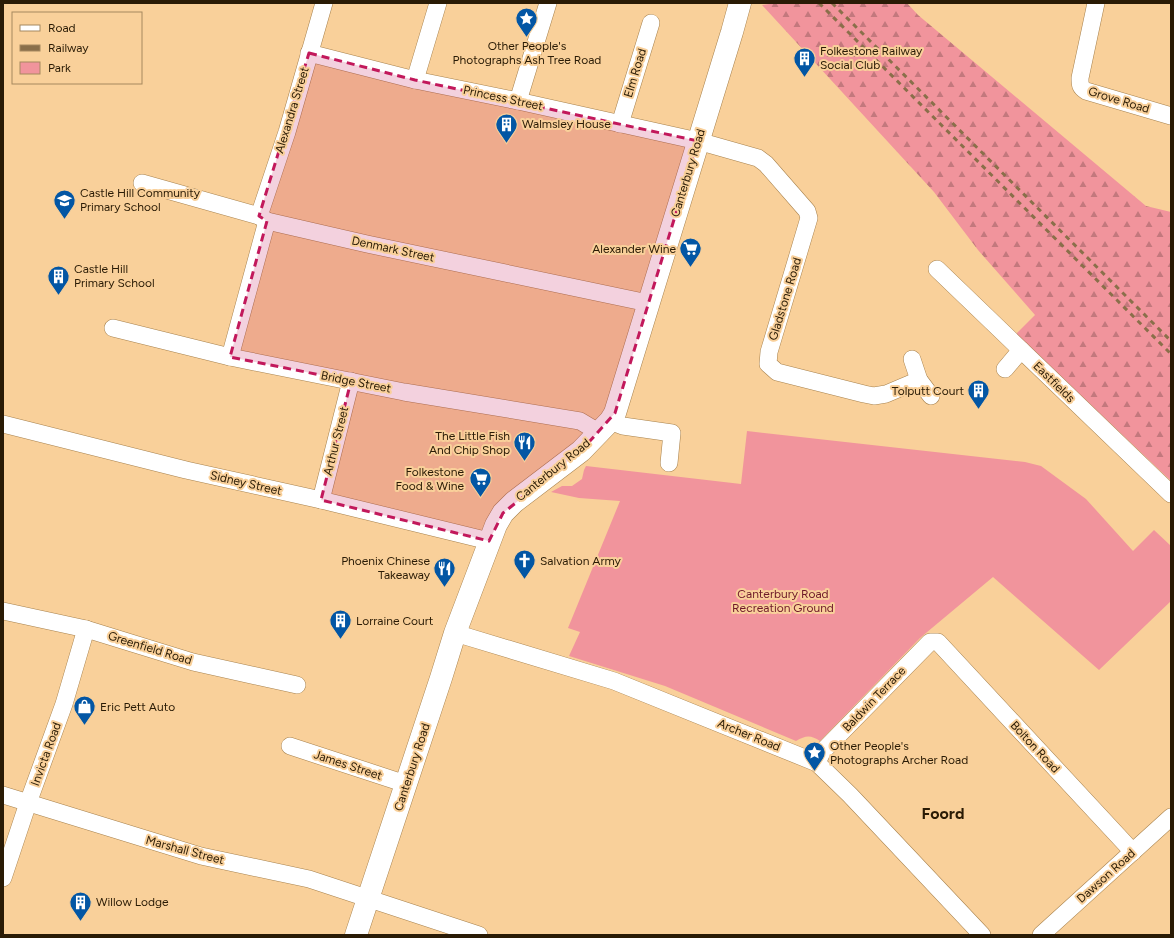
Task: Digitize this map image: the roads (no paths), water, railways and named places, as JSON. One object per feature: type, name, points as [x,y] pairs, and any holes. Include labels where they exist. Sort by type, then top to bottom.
[{"type":"street","name":"Alexandra Street","points":[[230,357],[263,219],[324,3]]},
{"type":"street","points":[[415,80],[438,3]]},
{"type":"street","points":[[518,101],[548,3]]},
{"type":"street","name":"Canterbury Road","points":[[356,935],[455,633],[496,524],[503,513],[514,502],[581,451],[604,428],[617,407],[740,3]]},
{"type":"street","name":"Grove Road","points":[[1096,3],[1080,78],[1081,88],[1086,91],[1171,116]]},
{"type":"street","name":"Elm Road","points":[[620,124],[650,23]]},
{"type":"street","name":"Princess Street","points":[[309,53],[415,80],[698,141]]},
{"type":"street","name":"Gladstone Road","points":[[698,141],[758,158],[766,164],[807,211],[809,218],[769,352],[768,364],[777,372],[874,396],[886,394],[918,380]]},
{"type":"street","name":"Denmark Street","points":[[142,182],[263,219],[367,244],[648,303]]},
{"type":"street","name":"Eastfields","points":[[937,269],[1171,494]]},
{"type":"street","name":"Bridge Street","points":[[113,328],[230,357],[404,392],[580,421],[590,427],[604,428],[623,426],[672,433],[669,463]]},
{"type":"street","points":[[1005,369],[1021,350]]},
{"type":"street","points":[[912,359],[918,380],[931,396]]},
{"type":"street","name":"Arthur Street","points":[[320,500],[351,381]]},
{"type":"street","name":"Sidney Street","points":[[3,424],[186,470],[320,500],[489,541]]},
{"type":"street","name":"Greenfield Road","points":[[3,611],[86,629],[193,662],[297,685]]},
{"type":"street","name":"Invicta Road","points":[[3,878],[28,803],[64,704],[86,629]]},
{"type":"street","name":"Archer Road","points":[[455,633],[614,681],[816,763],[850,795],[982,935]]},
{"type":"street","name":"Baldwin Terrace","points":[[816,763],[822,752],[930,642],[938,642]]},
{"type":"street","name":"Bolton Road","points":[[938,642],[1133,852]]},
{"type":"street","name":"James Street","points":[[290,746],[406,784]]},
{"type":"street","name":"Marshall Street","points":[[3,795],[201,856],[309,879],[479,935]]},
{"type":"street","name":"Dawson Road","points":[[1041,935],[1171,817]]},
{"type":"railway","points":[[819,3],[1171,354]]},
{"type":"railway","points":[[832,3],[1171,341]]},
{"type":"place","name":"Other People's Photographs Ash Tree Road","points":[[527,38]]},
{"type":"place","name":"Folkestone Railway Social Club","points":[[805,78]]},
{"type":"place","name":"Walmsley House","points":[[507,144]]},
{"type":"place","name":"Castle Hill Community Primary School","points":[[64,220]]},
{"type":"place","name":"Alexander Wine","points":[[691,268]]},
{"type":"place","name":"Castle Hill Primary School","points":[[58,296]]},
{"type":"place","name":"Tolputt Court","points":[[979,410]]},
{"type":"place","name":"The Little Fish And Chip Shop","points":[[525,462]]},
{"type":"place","name":"Folkestone Food & Wine","points":[[480,498]]},
{"type":"place","name":"Salvation Army","points":[[524,580]]},
{"type":"place","name":"Phoenix Chinese Takeaway","points":[[445,588]]},
{"type":"place","name":"Lorraine Court","points":[[341,640]]},
{"type":"place","name":"Eric Pett Auto","points":[[84,726]]},
{"type":"place","name":"Other People's Photographs Archer Road","points":[[815,772]]},
{"type":"place","name":"Willow Lodge","points":[[80,922]]},
{"type":"district","name":"Foord","points":[[943,813]]},
{"type":"park label","name":"Canterbury Road Recreation Ground","points":[[783,601]]}]
